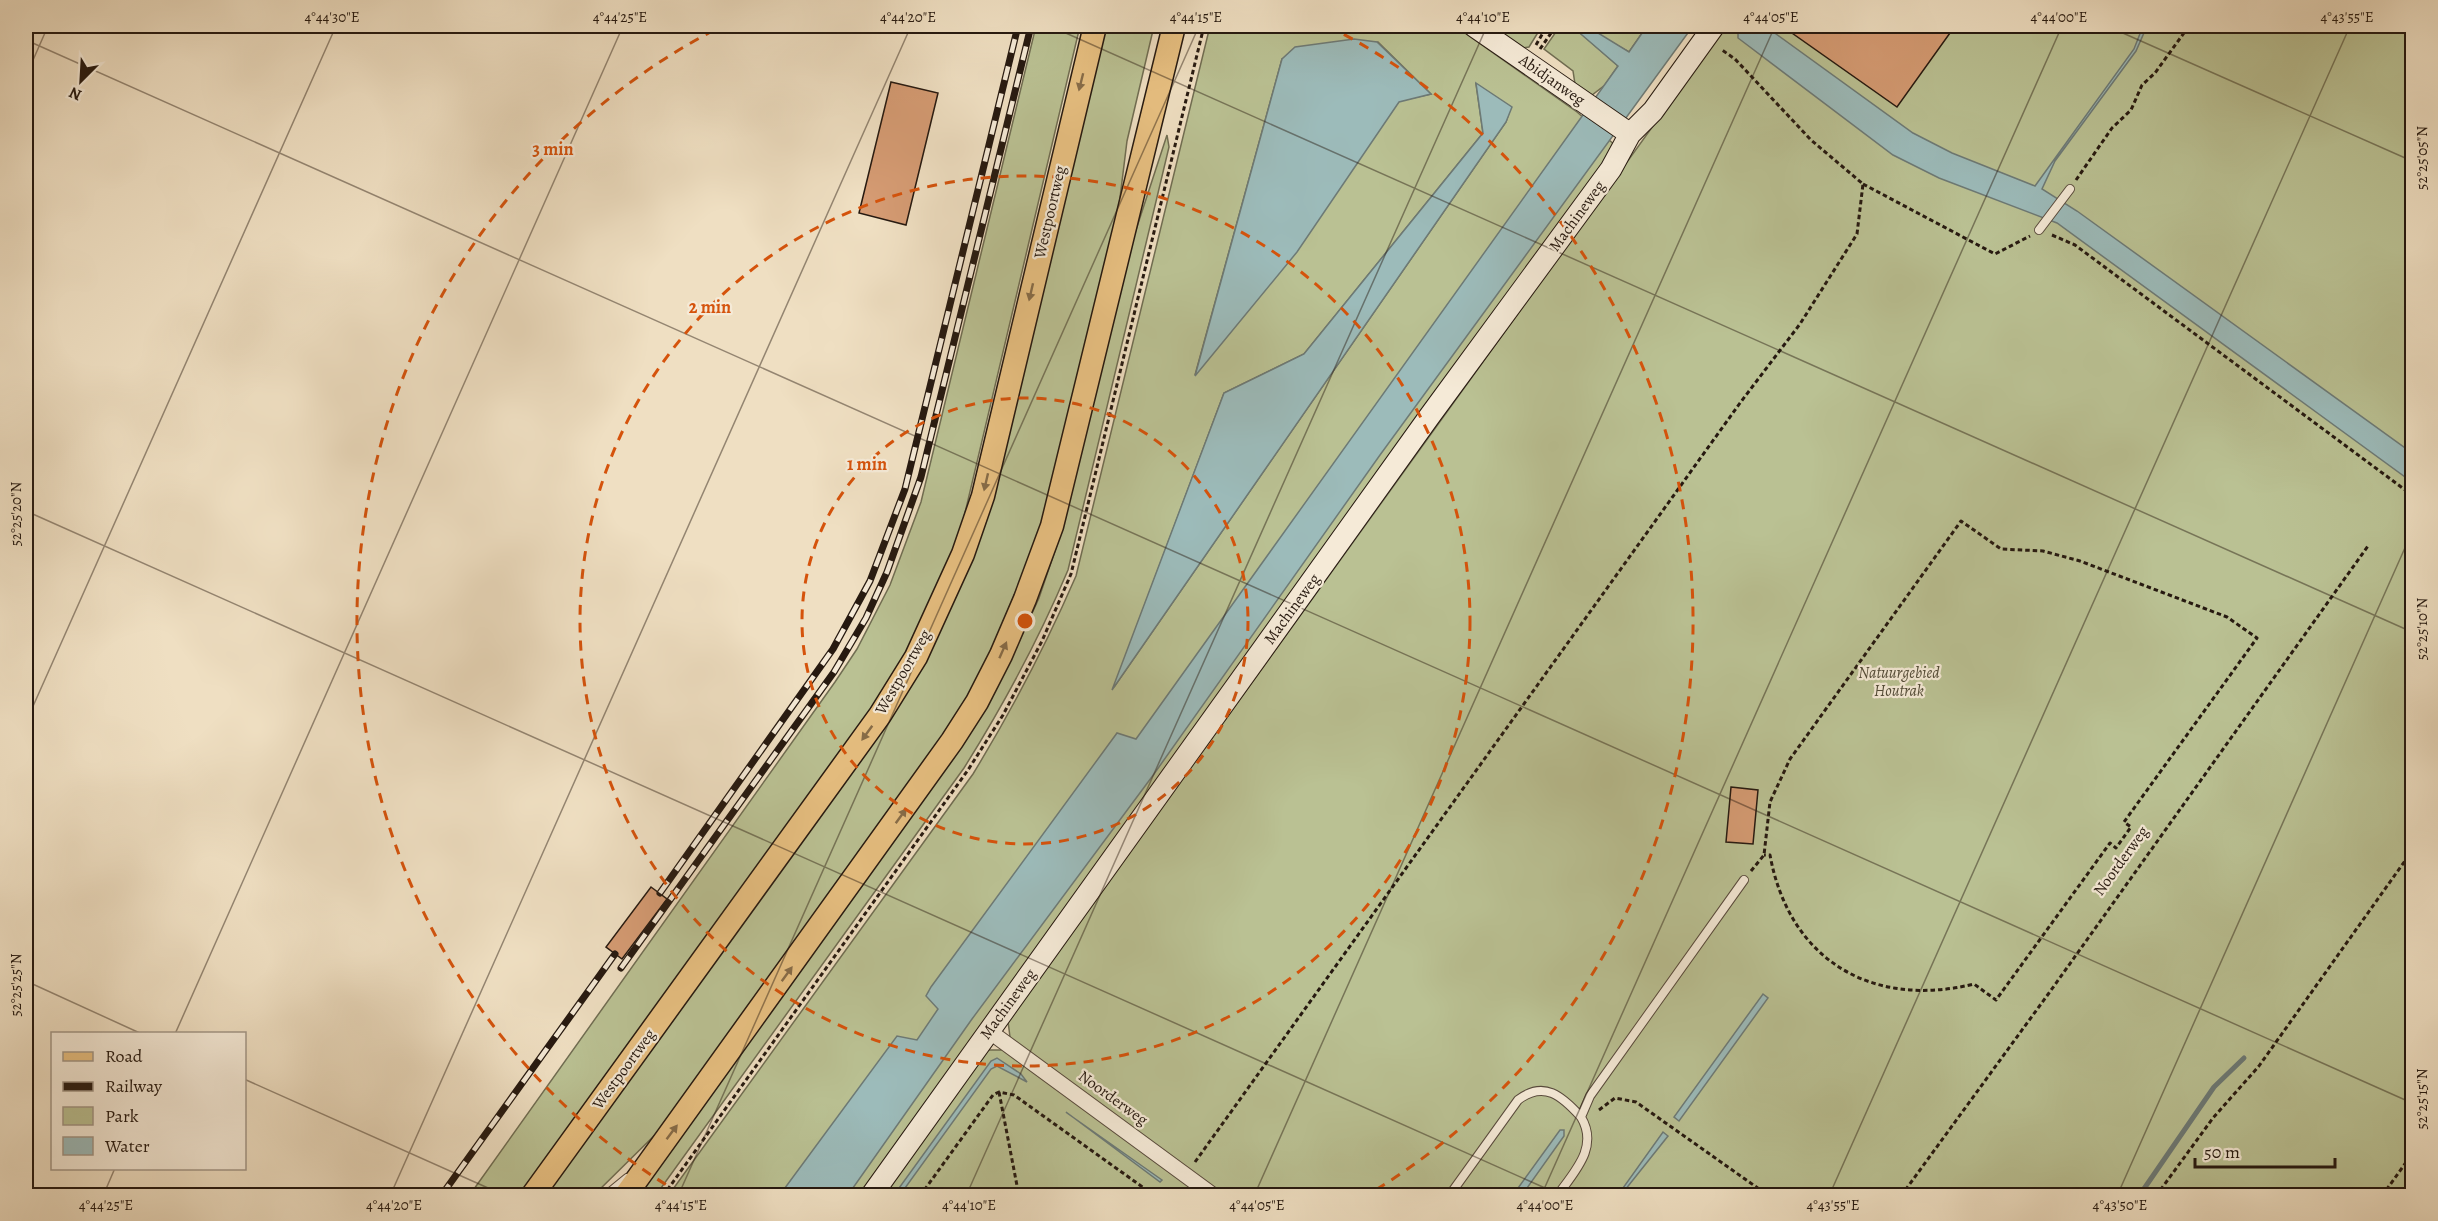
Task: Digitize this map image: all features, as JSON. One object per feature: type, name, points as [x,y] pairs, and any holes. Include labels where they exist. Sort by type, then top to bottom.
[{"type":"main road","name":"Westpoortweg","points":[[532,1196],[880,715],[916,657],[963,554],[983,496],[1095,26]]},
{"type":"main road","points":[[625,1196],[914,796],[977,702],[1000,655],[1025,599],[1052,526],[1173,26]]},
{"type":"street","name":"Abidjanweg","points":[[1474,26],[1625,130]]},
{"type":"street","name":"Machineweg","points":[[871,1196],[1429,417],[1611,169],[1625,130],[1653,111],[1710,32]]},
{"type":"street","name":"Noorderweg","points":[[989,1031],[1214,1196]]},
{"type":"lane","points":[[2038,231],[2070,189]]},
{"type":"lane","points":[[1583,1121],[1590,1096],[1744,880]]},
{"type":"lane","points":[[1449,1196],[1518,1101],[1535,1090],[1551,1093],[1568,1103],[1583,1121],[1589,1137],[1585,1154],[1557,1196]]},
{"type":"lane","points":[[605,1196],[648,1164]]},
{"type":"path","points":[[1547,26],[1534,47],[1536,54],[1556,26]]},
{"type":"path","points":[[2080,174],[2112,128],[2131,110],[2142,85],[2155,73],[2189,26]]},
{"type":"path","points":[[1710,32],[1811,140],[1863,184],[1995,254],[2038,231],[2075,245],[2412,495]]},
{"type":"path","points":[[1186,1174],[1726,422],[1800,324],[1857,234],[1863,184]]},
{"type":"path","points":[[1744,880],[1764,855],[1770,802],[1790,759],[1961,521],[2001,549],[2043,551],[2080,561],[2227,617],[2257,638],[2124,822],[2131,827],[2116,848],[2109,843],[1996,1000],[1974,984],[1938,992],[1905,991],[1872,982],[1844,970],[1819,951],[1800,930],[1777,886],[1770,855],[1764,855]]},
{"type":"path","name":"Noorderweg","points":[[1901,1196],[2368,546]]},
{"type":"path","points":[[2156,1196],[2213,1118],[2259,1066],[2412,851]]},
{"type":"path","points":[[920,1196],[993,1095],[999,1092],[1014,1095],[1155,1196]]},
{"type":"path","points":[[999,1092],[1019,1196]]},
{"type":"path","points":[[1583,1121],[1610,1100],[1629,1099],[1664,1119],[1769,1196]]},
{"type":"path","points":[[2382,1196],[2412,1154]]},
{"type":"green space","points":[[1036,26],[1080,26],[964,517],[956,543],[911,653],[524,1195],[469,1196],[835,682],[857,649],[890,585],[921,502]]},
{"type":"green space","points":[[1106,26],[1154,26],[1127,141],[1116,230],[1039,537],[975,688],[935,751],[667,1123],[594,1195],[543,1196],[870,744],[1002,457]]},
{"type":"green space","points":[[1210,26],[1455,26],[1577,112],[1616,146],[863,1195],[668,1196],[973,774],[1028,677],[1076,576]],"holes":[[[1378,42],[1431,94],[1399,101],[1351,170],[1195,375],[1282,59]],[[1476,84],[1511,107],[1506,122],[1114,687],[1224,393],[1304,354],[1483,133]]]},
{"type":"green space","points":[[1489,26],[1542,26],[1529,47],[1523,48]]},
{"type":"green space","points":[[1560,26],[1578,26],[1576,29],[1618,66],[1605,85],[1592,95],[1575,84],[1573,71],[1544,49]]},
{"type":"green space","points":[[1582,26],[1647,26],[1629,52]]},
{"type":"green space","name":"Natuurgebied Houtrak","points":[[1725,26],[2412,26],[2412,1195],[881,1196],[988,1050],[1001,1050],[1010,1037],[1008,1021]]},
{"type":"green space","points":[[1167,135],[1169,147],[1068,570],[1033,646],[964,768],[656,1195],[637,1196],[1011,659],[1039,598],[1061,533],[1134,236]]},
{"type":"water","points":[[1578,26],[1590,28],[1629,52],[1647,26],[1693,26],[1380,455],[1154,774],[972,1019],[848,1195],[779,1196],[897,1036],[917,1040],[938,1009],[926,996],[931,987],[1117,733],[1136,739],[1618,66],[1575,29]]},
{"type":"water","points":[[1743,26],[1765,26],[1913,133],[1952,153],[2035,186],[2134,49],[2143,26],[2147,26],[2136,51],[2055,161],[2042,189],[2077,211],[2412,453],[2412,482],[2057,223],[1939,178],[1893,155],[1738,38],[1738,32]]},
{"type":"water","points":[[1354,39],[1377,42],[1431,94],[1399,102],[1297,252],[1195,376],[1282,59],[1295,47]]},
{"type":"water","points":[[1476,83],[1512,107],[1506,122],[1112,690],[1224,393],[1304,354],[1483,133]]},
{"type":"water","points":[[1763,994],[1768,998],[1679,1121],[1674,1117]]},
{"type":"water","points":[[997,1058],[1021,1074],[1027,1082],[997,1066],[991,1069],[900,1195],[894,1195],[991,1061]]},
{"type":"water","points":[[1073,1118],[1162,1180],[1160,1182]]},
{"type":"water","points":[[1560,1130],[1564,1130],[1564,1136],[1522,1195],[1513,1195]]},
{"type":"water","points":[[1663,1132],[1668,1136],[1621,1195],[1618,1195]]},
{"type":"building","points":[[1782,26],[1955,26],[1897,107]]},
{"type":"building","points":[[891,82],[938,93],[906,225],[859,213]]},
{"type":"building","points":[[1731,787],[1758,790],[1753,844],[1726,842]]},
{"type":"building","points":[[651,887],[667,899],[622,959],[606,947]]},
{"type":"waterway","points":[[2139,1196],[2214,1087],[2244,1058]]},
{"type":"railway","points":[[660,893],[833,649],[870,581],[905,489],[1018,26]]},
{"type":"railway","points":[[621,968],[834,672],[866,618],[887,572],[921,477],[1031,26]]},
{"type":"railway","points":[[441,1196],[615,954]]}]
